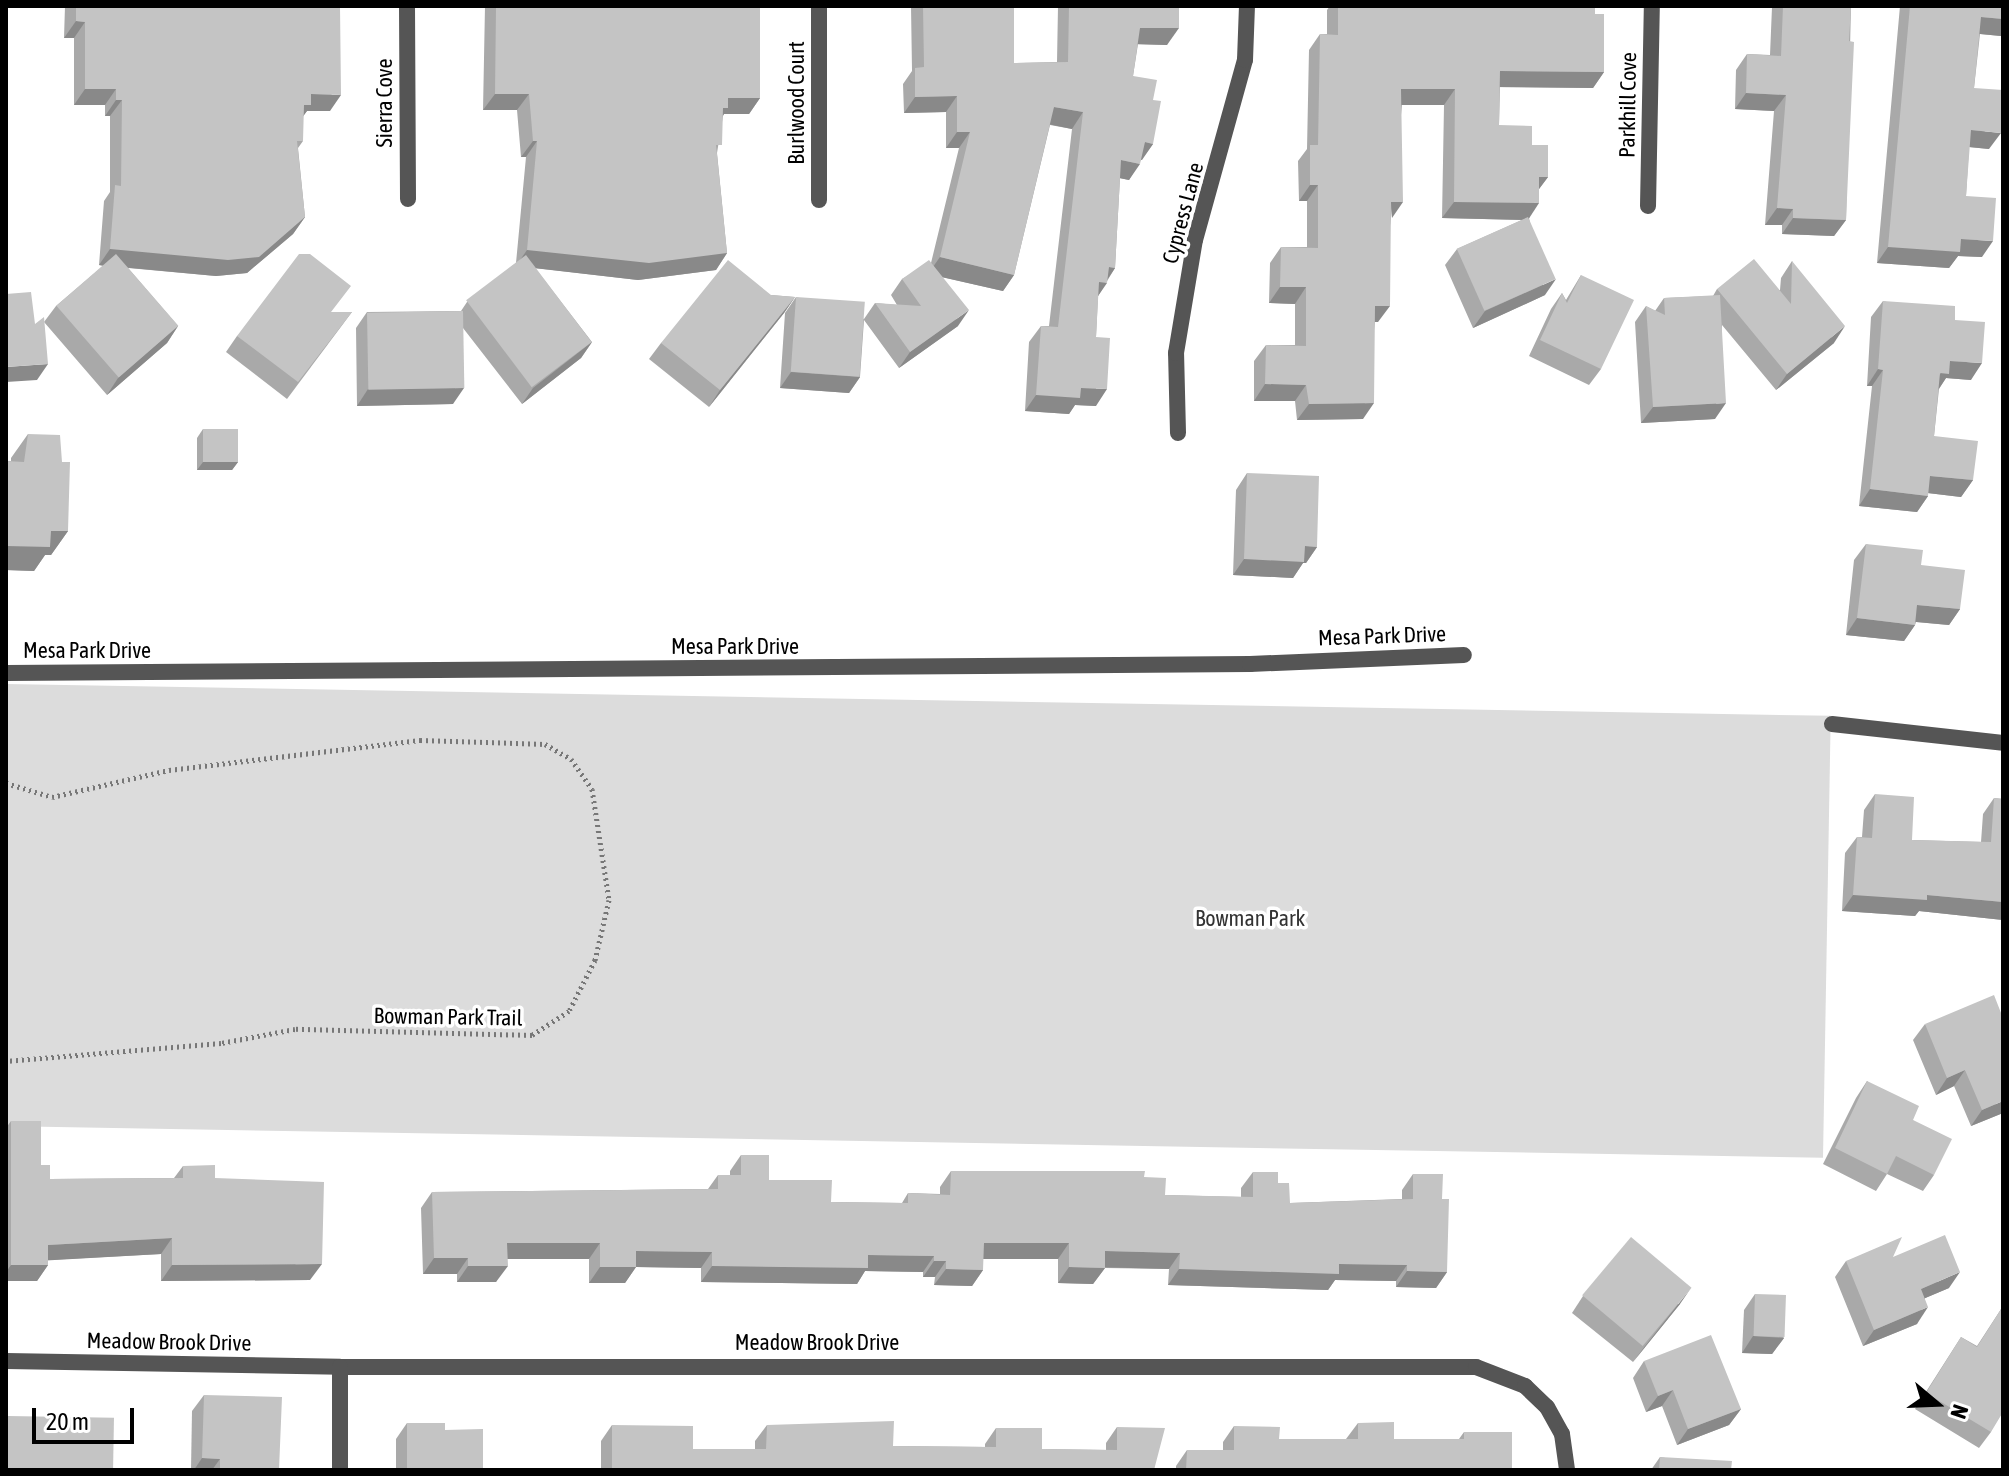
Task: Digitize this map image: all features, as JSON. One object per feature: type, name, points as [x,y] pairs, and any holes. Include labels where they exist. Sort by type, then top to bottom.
[{"type":"street","name":"Sierra Cove","points":[[407,6],[408,199]]},
{"type":"street","name":"Burlwood Court","points":[[819,6],[819,200]]},
{"type":"street","name":"Cypress Lane","points":[[1178,433],[1176,353],[1195,240],[1245,60],[1247,6]]},
{"type":"street","name":"Parkhill Cove","points":[[1648,206],[1652,6]]},
{"type":"street","name":"Mesa Park Drive","points":[[6,673],[1218,665],[1464,655]]},
{"type":"street","points":[[1832,724],[2003,743]]},
{"type":"street","name":"Meadow Brook Drive","points":[[6,1361],[340,1367],[1476,1367],[1525,1386],[1547,1407],[1562,1434],[1567,1470]]},
{"type":"street","points":[[340,1367],[340,1470]]},
{"type":"path","name":"Bowman Park Trail","points":[[6,783],[52,797],[169,770],[420,740],[545,744],[571,759],[592,789],[609,900],[595,960],[569,1011],[532,1035],[295,1029],[221,1043],[6,1061]]},
{"type":"green space","name":"Bowman Park","points":[[6,684],[1831,716],[1823,1158],[6,1126]]},
{"type":"building","points":[[76,6],[340,6],[341,95],[311,94],[311,105],[304,105],[303,141],[297,141],[305,217],[259,257],[228,260],[110,249],[115,185],[121,186],[122,100],[116,100],[116,89],[85,89],[85,22],[76,21]]},
{"type":"building","points":[[496,6],[760,6],[760,98],[728,98],[728,108],[723,108],[722,145],[716,145],[727,253],[649,263],[527,250],[537,141],[533,141],[529,94],[495,94]]},
{"type":"building","points":[[923,6],[1014,6],[1014,63],[1068,62],[1069,6],[1179,6],[1179,28],[1140,28],[1133,76],[1157,80],[1153,100],[1161,101],[1153,144],[1145,142],[1140,164],[1121,160],[1115,268],[1109,267],[1107,283],[1099,282],[1096,337],[1110,338],[1107,389],[1081,388],[1080,398],[1036,395],[1041,326],[1058,327],[1083,112],[1054,107],[1014,275],[940,257],[970,132],[957,132],[957,96],[915,97],[915,68],[924,67]]},
{"type":"building","points":[[1338,6],[1595,6],[1595,14],[1604,14],[1604,72],[1500,71],[1499,125],[1532,126],[1532,145],[1548,145],[1548,177],[1539,177],[1539,203],[1454,202],[1455,89],[1401,89],[1403,202],[1391,202],[1390,306],[1375,306],[1374,403],[1309,404],[1306,385],[1265,384],[1266,345],[1306,346],[1306,287],[1280,287],[1281,247],[1318,248],[1318,185],[1310,185],[1310,145],[1318,145],[1320,34],[1338,35]]},
{"type":"building","points":[[1783,6],[1851,6],[1849,41],[1854,42],[1846,220],[1793,218],[1793,209],[1777,208],[1786,95],[1746,93],[1747,54],[1781,56]]},
{"type":"building","points":[[1910,6],[2003,6],[2003,19],[1981,17],[1974,88],[2003,90],[2001,133],[1971,130],[1966,196],[1996,198],[1993,241],[1961,239],[1960,252],[1888,247]]},
{"type":"building","points":[[1528,217],[1556,279],[1484,311],[1457,249]]},
{"type":"building","points":[[116,254],[178,326],[119,378],[56,306]]},
{"type":"building","points":[[299,254],[310,254],[351,286],[331,312],[352,312],[298,382],[237,336]]},
{"type":"building","points":[[526,255],[592,342],[532,387],[466,300]]},
{"type":"building","points":[[1754,259],[1791,304],[1792,261],[1845,326],[1787,374],[1717,289]]},
{"type":"building","points":[[728,260],[771,295],[795,297],[720,390],[661,343]]},
{"type":"building","points":[[929,260],[969,310],[910,352],[875,303],[921,306],[902,279]]},
{"type":"building","points":[[1581,275],[1634,300],[1601,369],[1540,340],[1562,293],[1567,303]]},
{"type":"building","points":[[31,292],[35,324],[44,317],[48,364],[6,367],[6,294]]},
{"type":"building","points":[[1720,295],[1726,403],[1653,407],[1646,306],[1665,315],[1664,298]]},
{"type":"building","points":[[796,297],[865,302],[860,377],[791,372]]},
{"type":"building","points":[[1883,301],[1955,306],[1955,320],[1985,322],[1982,363],[1950,361],[1949,374],[1940,373],[1934,436],[1978,441],[1973,480],[1930,476],[1928,496],[1870,489],[1883,370],[1878,369]]},
{"type":"building","points":[[463,311],[464,388],[368,390],[367,313]]},
{"type":"building","points":[[203,429],[238,429],[238,462],[203,462]]},
{"type":"building","points":[[28,434],[60,435],[62,462],[70,462],[68,531],[51,531],[50,547],[6,546],[6,461],[24,462]]},
{"type":"building","points":[[1247,473],[1319,476],[1317,547],[1305,546],[1304,562],[1244,559]]},
{"type":"building","points":[[1866,544],[1923,550],[1921,565],[1965,570],[1960,609],[1917,605],[1915,625],[1857,618]]},
{"type":"building","points":[[1875,794],[1914,797],[1912,840],[1991,842],[1994,798],[2003,799],[2003,902],[1927,895],[1927,900],[1853,895],[1857,837],[1872,838]]},
{"type":"building","points":[[1994,995],[2003,1018],[2003,1101],[1982,1110],[1965,1070],[1947,1078],[1925,1024]]},
{"type":"building","points":[[1867,1081],[1919,1106],[1913,1120],[1952,1139],[1934,1175],[1896,1156],[1887,1174],[1835,1148]]},
{"type":"building","points":[[11,1121],[41,1121],[41,1165],[50,1165],[50,1179],[183,1178],[183,1166],[215,1165],[215,1178],[324,1182],[322,1264],[172,1265],[172,1238],[48,1245],[48,1265],[11,1265]]},
{"type":"building","points":[[741,1155],[769,1155],[769,1180],[832,1180],[831,1202],[908,1203],[908,1193],[950,1195],[951,1171],[1145,1171],[1144,1177],[1166,1178],[1165,1195],[1253,1197],[1253,1172],[1278,1172],[1278,1183],[1289,1183],[1290,1203],[1413,1199],[1413,1174],[1443,1174],[1442,1199],[1449,1199],[1447,1272],[1407,1271],[1407,1265],[1339,1264],[1339,1274],[1179,1269],[1180,1253],[1105,1251],[1105,1268],[1069,1267],[1069,1243],[984,1243],[983,1270],[946,1269],[946,1261],[934,1261],[934,1256],[868,1255],[868,1268],[712,1266],[712,1252],[636,1251],[636,1267],[600,1267],[600,1243],[507,1243],[508,1266],[468,1266],[468,1258],[434,1258],[432,1192],[718,1189],[718,1175],[741,1175]]},
{"type":"building","points":[[1945,1235],[1960,1272],[1921,1289],[1928,1307],[1874,1330],[1846,1261],[1902,1237],[1893,1257]]},
{"type":"building","points":[[1631,1237],[1692,1288],[1643,1346],[1582,1295]]},
{"type":"building","points":[[1755,1294],[1786,1295],[1785,1337],[1754,1336]]},
{"type":"building","points":[[2003,1306],[2003,1412],[1991,1432],[1926,1393],[1961,1337],[1977,1347]]},
{"type":"building","points":[[1711,1335],[1741,1409],[1688,1429],[1673,1390],[1658,1396],[1644,1361]]},
{"type":"building","points":[[204,1395],[282,1397],[279,1470],[220,1470],[220,1459],[202,1458]]},
{"type":"building","points":[[8,1416],[114,1418],[113,1470],[7,1470]]},
{"type":"building","points":[[894,1421],[893,1446],[996,1447],[996,1428],[1042,1428],[1042,1449],[1117,1450],[1117,1427],[1165,1428],[1154,1470],[612,1470],[612,1425],[693,1426],[693,1449],[766,1449],[767,1425]]},
{"type":"building","points":[[1394,1422],[1394,1439],[1464,1439],[1464,1432],[1512,1432],[1512,1470],[1186,1470],[1187,1450],[1234,1450],[1234,1426],[1280,1427],[1279,1439],[1358,1439],[1358,1423]]},
{"type":"building","points":[[407,1423],[445,1423],[445,1430],[483,1429],[483,1470],[407,1470]]},
{"type":"building","points":[[1660,1457],[1732,1461],[1731,1470],[1659,1470]]}]
